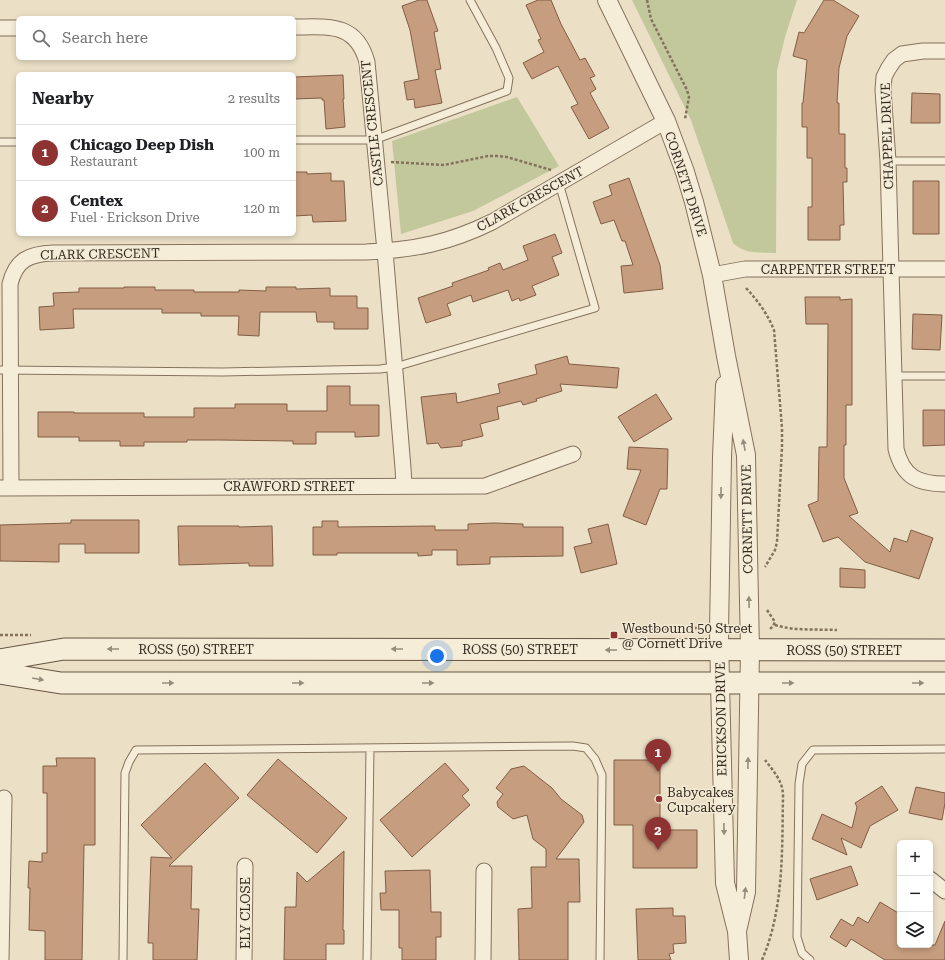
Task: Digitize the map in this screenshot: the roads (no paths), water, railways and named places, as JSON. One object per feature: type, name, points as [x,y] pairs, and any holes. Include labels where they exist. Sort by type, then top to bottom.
[{"type":"main road","name":"ROSS (50) STREET","points":[[0,660],[64,649],[945,650]]},
{"type":"main road","points":[[0,672],[61,683],[945,683]]},
{"type":"street","name":"CORNETT DRIVE","points":[[606,0],[666,121],[685,172],[694,202],[712,275],[726,356],[746,455],[750,650],[749,683]]},
{"type":"street","name":"CASTLE CRESCENT","points":[[296,27],[334,27],[343,30],[356,39],[363,50],[367,62],[385,251]]},
{"type":"street","points":[[0,28],[16,28]]},
{"type":"street","name":"CHAPPEL DRIVE","points":[[945,51],[923,51],[902,54],[894,60],[888,69],[884,77],[883,90],[888,161],[890,269],[898,456],[908,473],[915,479],[932,484],[945,484]]},
{"type":"street","name":"CLARK CRESCENT","points":[[6,488],[6,370],[10,284],[12,273],[24,259],[33,255],[61,253],[385,251],[417,248],[440,243],[492,222],[666,121]]},
{"type":"street","points":[[385,251],[404,468],[404,485]]},
{"type":"street","name":"CARPENTER STREET","points":[[712,275],[745,269],[945,269]]},
{"type":"street","name":"CORNETT DRIVE","points":[[720,650],[722,457],[726,356]]},
{"type":"street","name":"CRAWFORD STREET","points":[[6,488],[404,485],[485,486],[573,454]]},
{"type":"street","name":"ERICKSON DRIVE","points":[[720,650],[725,883],[737,931],[739,960]]},
{"type":"street","name":"ERICKSON DRIVE","points":[[737,931],[746,892],[749,683]]},
{"type":"street","points":[[1,960],[4,798]]},
{"type":"street","name":"ELY CLOSE","points":[[244,960],[245,866]]},
{"type":"street","points":[[483,960],[484,871]]},
{"type":"street","points":[[933,881],[945,890]]},
{"type":"lane","points":[[296,140],[374,140],[507,91],[509,78],[496,48],[470,0]]},
{"type":"lane","points":[[0,142],[16,142]]},
{"type":"lane","points":[[888,161],[945,161]]},
{"type":"lane","points":[[6,370],[222,372],[380,369],[395,367],[596,308],[564,180]]},
{"type":"lane","points":[[894,376],[945,376]]},
{"type":"lane","points":[[124,960],[125,773],[136,750],[573,746],[586,748],[595,759],[602,775],[600,960]]},
{"type":"lane","points":[[367,960],[370,748]]},
{"type":"lane","points":[[810,960],[802,953],[797,937],[799,784],[802,764],[813,750],[945,749]]},
{"type":"place","name":"Westbound 50 Street @ Cornett Drive","points":[[614,635]]},
{"type":"place","name":"Chicago Deep Dish","points":[[658,772]]},
{"type":"place","name":"Babycakes Cupcakery","points":[[659,799]]},
{"type":"place","name":"Centex","points":[[658,850]]}]
